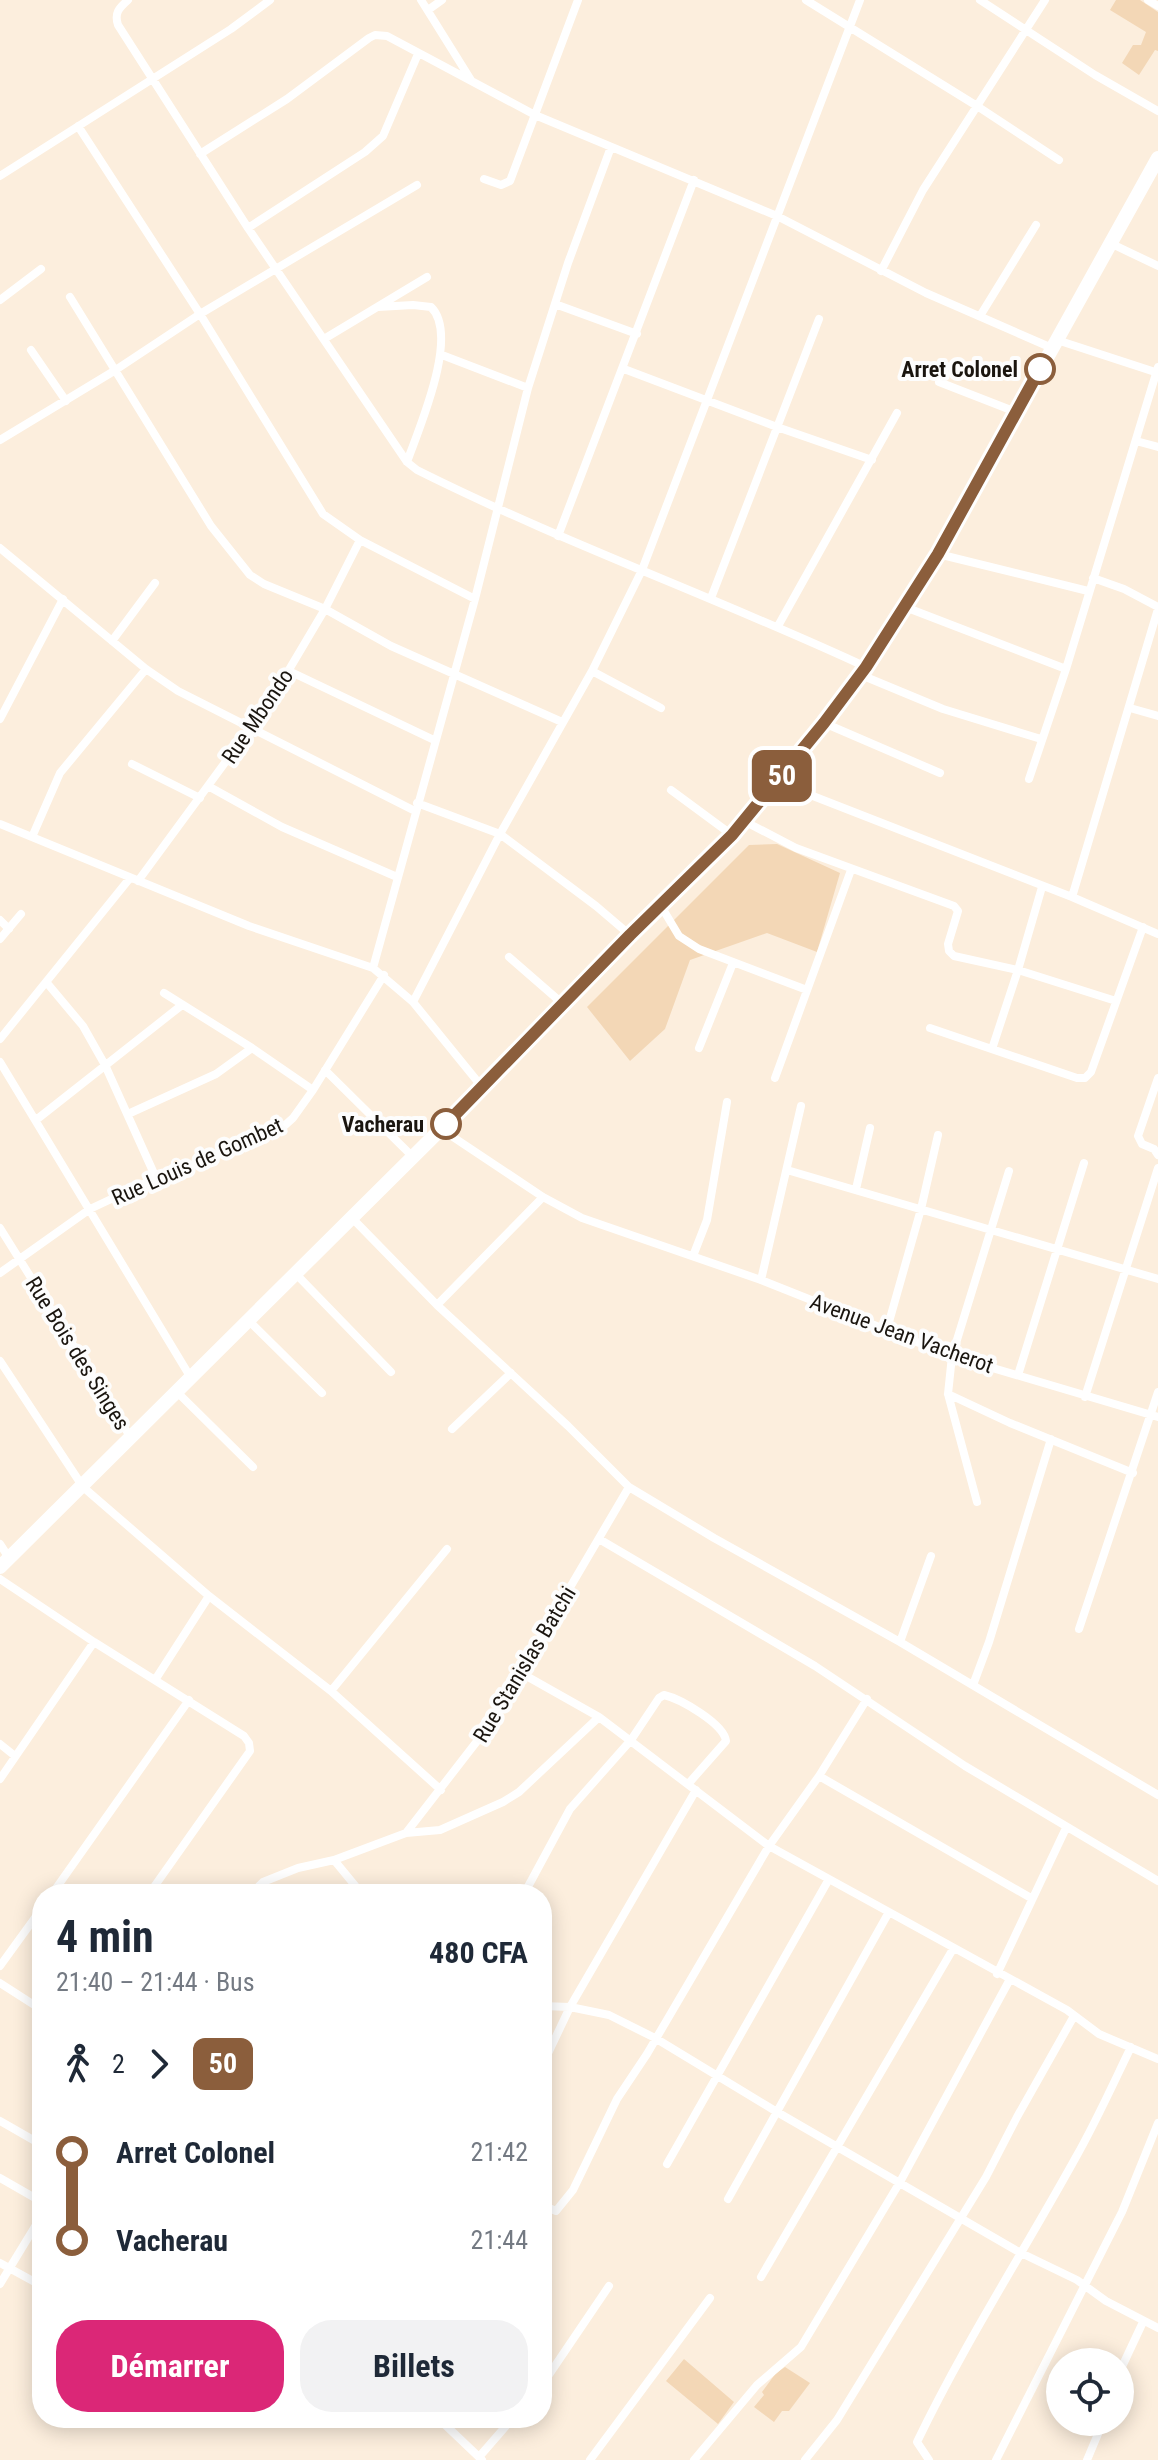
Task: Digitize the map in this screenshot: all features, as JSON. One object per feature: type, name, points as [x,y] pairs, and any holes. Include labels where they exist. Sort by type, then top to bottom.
[{"type":"highway","points":[[5,1563],[732,835],[777,782],[863,671],[938,554],[1158,158]]},
{"type":"street","points":[[128,0],[118,9],[115,17],[152,79],[248,228],[407,462],[497,510],[778,626],[943,709],[1041,739]]},
{"type":"street","points":[[0,176],[231,29],[270,0]]},
{"type":"street","points":[[421,0],[471,80]]},
{"type":"street","points":[[428,10],[442,0]]},
{"type":"street","points":[[484,179],[501,185],[510,181],[578,0]]},
{"type":"street","points":[[806,0],[1059,160]]},
{"type":"street","points":[[413,1002],[500,834],[592,671],[642,570],[860,0]]},
{"type":"street","points":[[980,0],[1106,82],[1158,111]]},
{"type":"street","points":[[881,271],[923,190],[1045,0]]},
{"type":"street","points":[[1148,0],[1158,6]]},
{"type":"street","points":[[200,154],[287,99],[375,35],[387,36],[535,115],[777,216],[881,271],[980,316],[1054,344],[1157,371],[1029,779]]},
{"type":"street","points":[[248,228],[365,152],[383,136],[418,54]]},
{"type":"street","points":[[78,126],[200,314],[323,514],[360,540],[475,599]]},
{"type":"street","points":[[373,968],[475,599],[528,388],[611,147]]},
{"type":"street","points":[[558,536],[694,180]]},
{"type":"street","points":[[0,440],[275,268],[417,185]]},
{"type":"street","points":[[980,316],[1036,225]]},
{"type":"street","points":[[1110,243],[1158,266]]},
{"type":"street","points":[[0,300],[41,269]]},
{"type":"street","points":[[324,339],[427,277]]},
{"type":"street","points":[[70,297],[211,526],[250,575],[264,584],[325,609],[391,646],[562,722]]},
{"type":"street","points":[[555,304],[637,334]]},
{"type":"street","points":[[378,307],[431,307],[441,322],[442,355],[407,462]]},
{"type":"street","points":[[711,598],[819,319]]},
{"type":"street","points":[[31,350],[66,401]]},
{"type":"street","points":[[442,355],[528,388]]},
{"type":"street","points":[[624,369],[872,460]]},
{"type":"street","points":[[939,382],[1016,412]]},
{"type":"street","points":[[778,626],[897,413]]},
{"type":"street","points":[[1136,441],[1158,447]]},
{"type":"street","name":"Rue Mbondo","points":[[0,1039],[134,880],[250,730],[325,609],[360,540]]},
{"type":"street","points":[[0,548],[146,669],[187,697],[250,730],[416,807],[500,834],[630,935]]},
{"type":"street","points":[[938,554],[1088,591]]},
{"type":"street","points":[[1072,897],[1158,608],[1124,589],[1093,578]]},
{"type":"street","points":[[112,641],[155,583]]},
{"type":"street","points":[[0,719],[63,599]]},
{"type":"street","points":[[905,607],[1066,669]]},
{"type":"street","points":[[32,837],[60,773],[146,669]]},
{"type":"street","points":[[289,671],[434,740]]},
{"type":"street","points":[[592,671],[661,708]]},
{"type":"street","points":[[1130,708],[1158,716]]},
{"type":"street","points":[[824,723],[940,773]]},
{"type":"street","points":[[132,764],[200,798]]},
{"type":"street","points":[[777,782],[1072,897],[1158,934]]},
{"type":"street","points":[[208,786],[282,827],[397,877]]},
{"type":"street","points":[[671,790],[732,835]]},
{"type":"street","points":[[744,820],[785,843],[954,906],[958,911],[948,944],[954,956],[1018,970],[1116,1001]]},
{"type":"street","points":[[0,824],[257,929],[373,968],[413,1002],[482,1087]]},
{"type":"street","points":[[775,1078],[851,870]]},
{"type":"street","points":[[992,1049],[1042,887]]},
{"type":"street","points":[[661,906],[679,936],[699,949],[807,990]]},
{"type":"street","points":[[0,939],[21,914]]},
{"type":"street","points":[[0,920],[9,929]]},
{"type":"street","points":[[930,1028],[1077,1078],[1085,1078],[1091,1072],[1143,927]]},
{"type":"street","points":[[509,957],[563,1004]]},
{"type":"street","points":[[699,1048],[733,963]]},
{"type":"street","name":"Rue Louis de Gombet","points":[[0,1273],[90,1209],[156,1178],[272,1133],[293,1118],[384,975]]},
{"type":"street","points":[[47,983],[83,1026],[105,1065],[156,1178]]},
{"type":"street","points":[[164,993],[313,1090]]},
{"type":"street","points":[[36,1120],[182,1005]]},
{"type":"street","points":[[128,1114],[216,1074],[252,1048]]},
{"type":"street","points":[[0,1062],[191,1378]]},
{"type":"street","points":[[325,1070],[413,1157]]},
{"type":"street","points":[[1158,1078],[1138,1136],[1142,1144],[1154,1149],[1158,1155]]},
{"type":"street","points":[[693,1256],[707,1220],[727,1102]]},
{"type":"street","points":[[761,1280],[801,1106]]},
{"type":"street","points":[[856,1189],[870,1128]]},
{"type":"street","points":[[437,1305],[543,1197],[441,1129]]},
{"type":"street","points":[[887,1329],[938,1135]]},
{"type":"street","points":[[1018,1375],[1084,1163]]},
{"type":"street","points":[[1085,1397],[1158,1168]]},
{"type":"street","points":[[787,1170],[1158,1279]]},
{"type":"street","points":[[977,1502],[948,1394],[952,1356],[1009,1171]]},
{"type":"street","name":"Avenue Jean Vacherot","points":[[543,1197],[590,1222],[761,1280],[952,1356],[1155,1416]]},
{"type":"street","points":[[352,1218],[437,1305],[629,1487],[900,1642],[1158,1795]]},
{"type":"street","name":"Rue Bois des Singes","points":[[0,1228],[131,1438]]},
{"type":"street","points":[[295,1273],[391,1372]]},
{"type":"street","points":[[248,1320],[322,1393]]},
{"type":"street","points":[[0,1361],[83,1487],[209,1596],[331,1691],[441,1790]]},
{"type":"street","points":[[452,1429],[511,1373]]},
{"type":"street","points":[[177,1392],[253,1467]]},
{"type":"street","points":[[1079,1629],[1155,1416],[1158,1392]]},
{"type":"street","points":[[948,1394],[1133,1473]]},
{"type":"street","points":[[973,1685],[1051,1439]]},
{"type":"street","name":"Rue Stanislas Batchi","points":[[406,1833],[488,1727],[629,1487]]},
{"type":"street","points":[[599,1539],[815,1666],[965,1766],[1158,1881]]},
{"type":"street","points":[[0,1544],[5,1563]]},
{"type":"street","points":[[331,1691],[447,1549]]},
{"type":"street","points":[[900,1642],[931,1556]]},
{"type":"street","points":[[0,1579],[244,1736],[249,1743],[250,1751],[156,1884]]},
{"type":"street","points":[[155,1680],[209,1596]]},
{"type":"street","points":[[0,1779],[94,1642]]},
{"type":"street","points":[[521,1673],[599,1717],[769,1846],[1074,2016],[1099,2034],[1158,2059]]},
{"type":"street","points":[[529,1884],[570,1809],[631,1740],[664,1695],[697,1711],[722,1730],[726,1741],[689,1783]]},
{"type":"street","points":[[552,2208],[558,2210],[573,2190],[617,2099],[769,1846],[819,1776],[867,1699]]},
{"type":"street","points":[[59,1884],[189,1700]]},
{"type":"street","points":[[261,1884],[298,1868],[334,1860],[406,1833],[440,1830],[510,1798],[599,1717]]},
{"type":"street","points":[[0,1744],[15,1756]]},
{"type":"street","points":[[819,1776],[1031,1898]]},
{"type":"street","points":[[552,2045],[570,2007],[696,1790]]},
{"type":"street","points":[[997,1974],[1066,1828]]},
{"type":"street","points":[[334,1860],[354,1884]]},
{"type":"street","points":[[667,2164],[829,1879]]},
{"type":"street","points":[[728,2199],[889,1912]]},
{"type":"street","points":[[0,1966],[32,1922]]},
{"type":"street","points":[[761,2277],[953,1949]]},
{"type":"street","points":[[694,2460],[757,2385],[801,2347],[900,2182],[1009,1981]]},
{"type":"street","points":[[0,1983],[32,2004]]},
{"type":"street","points":[[552,2006],[609,2015],[655,2038],[960,2218],[1158,2328]]},
{"type":"street","points":[[805,2460],[837,2420],[986,2177],[1074,2016]]},
{"type":"street","points":[[929,2460],[917,2442],[947,2380],[1078,2154],[1131,2047]]},
{"type":"street","points":[[0,2121],[32,2139]]},
{"type":"street","points":[[996,2460],[1128,2199],[1158,2123]]},
{"type":"street","points":[[0,2178],[32,2196]]},
{"type":"street","points":[[0,2284],[32,2232]]},
{"type":"street","points":[[0,2263],[32,2281]]},
{"type":"street","points":[[552,2370],[609,2286]]},
{"type":"street","points":[[590,2460],[710,2298]]},
{"type":"street","points":[[1131,2348],[1143,2322]]},
{"type":"street","points":[[448,2428],[480,2458],[505,2428]]},
{"type":"street","points":[[1087,2460],[1097,2436]]},
{"type":"shaded area","points":[[1116,0],[1140,0],[1158,12],[1158,51],[1155,50],[1139,75],[1122,63],[1133,45],[1141,45],[1146,32],[1110,10]]},
{"type":"shaded area","points":[[777,844],[840,873],[817,952],[767,933],[690,960],[665,1029],[630,1061],[587,1007],[749,845]]},
{"type":"shaded area","points":[[684,2359],[734,2402],[718,2424],[666,2381]]},
{"type":"shaded area","points":[[785,2367],[810,2383],[789,2411],[782,2411],[774,2422],[754,2407],[776,2373]]},
{"type":"bus line","name":"50","points":[[446,1124],[732,835],[824,723],[866,667],[938,554],[1040,369]]},
{"type":"place","name":"Arret Colonel","points":[[1040,369]]},
{"type":"place","name":"Vacherau","points":[[446,1124]]}]
